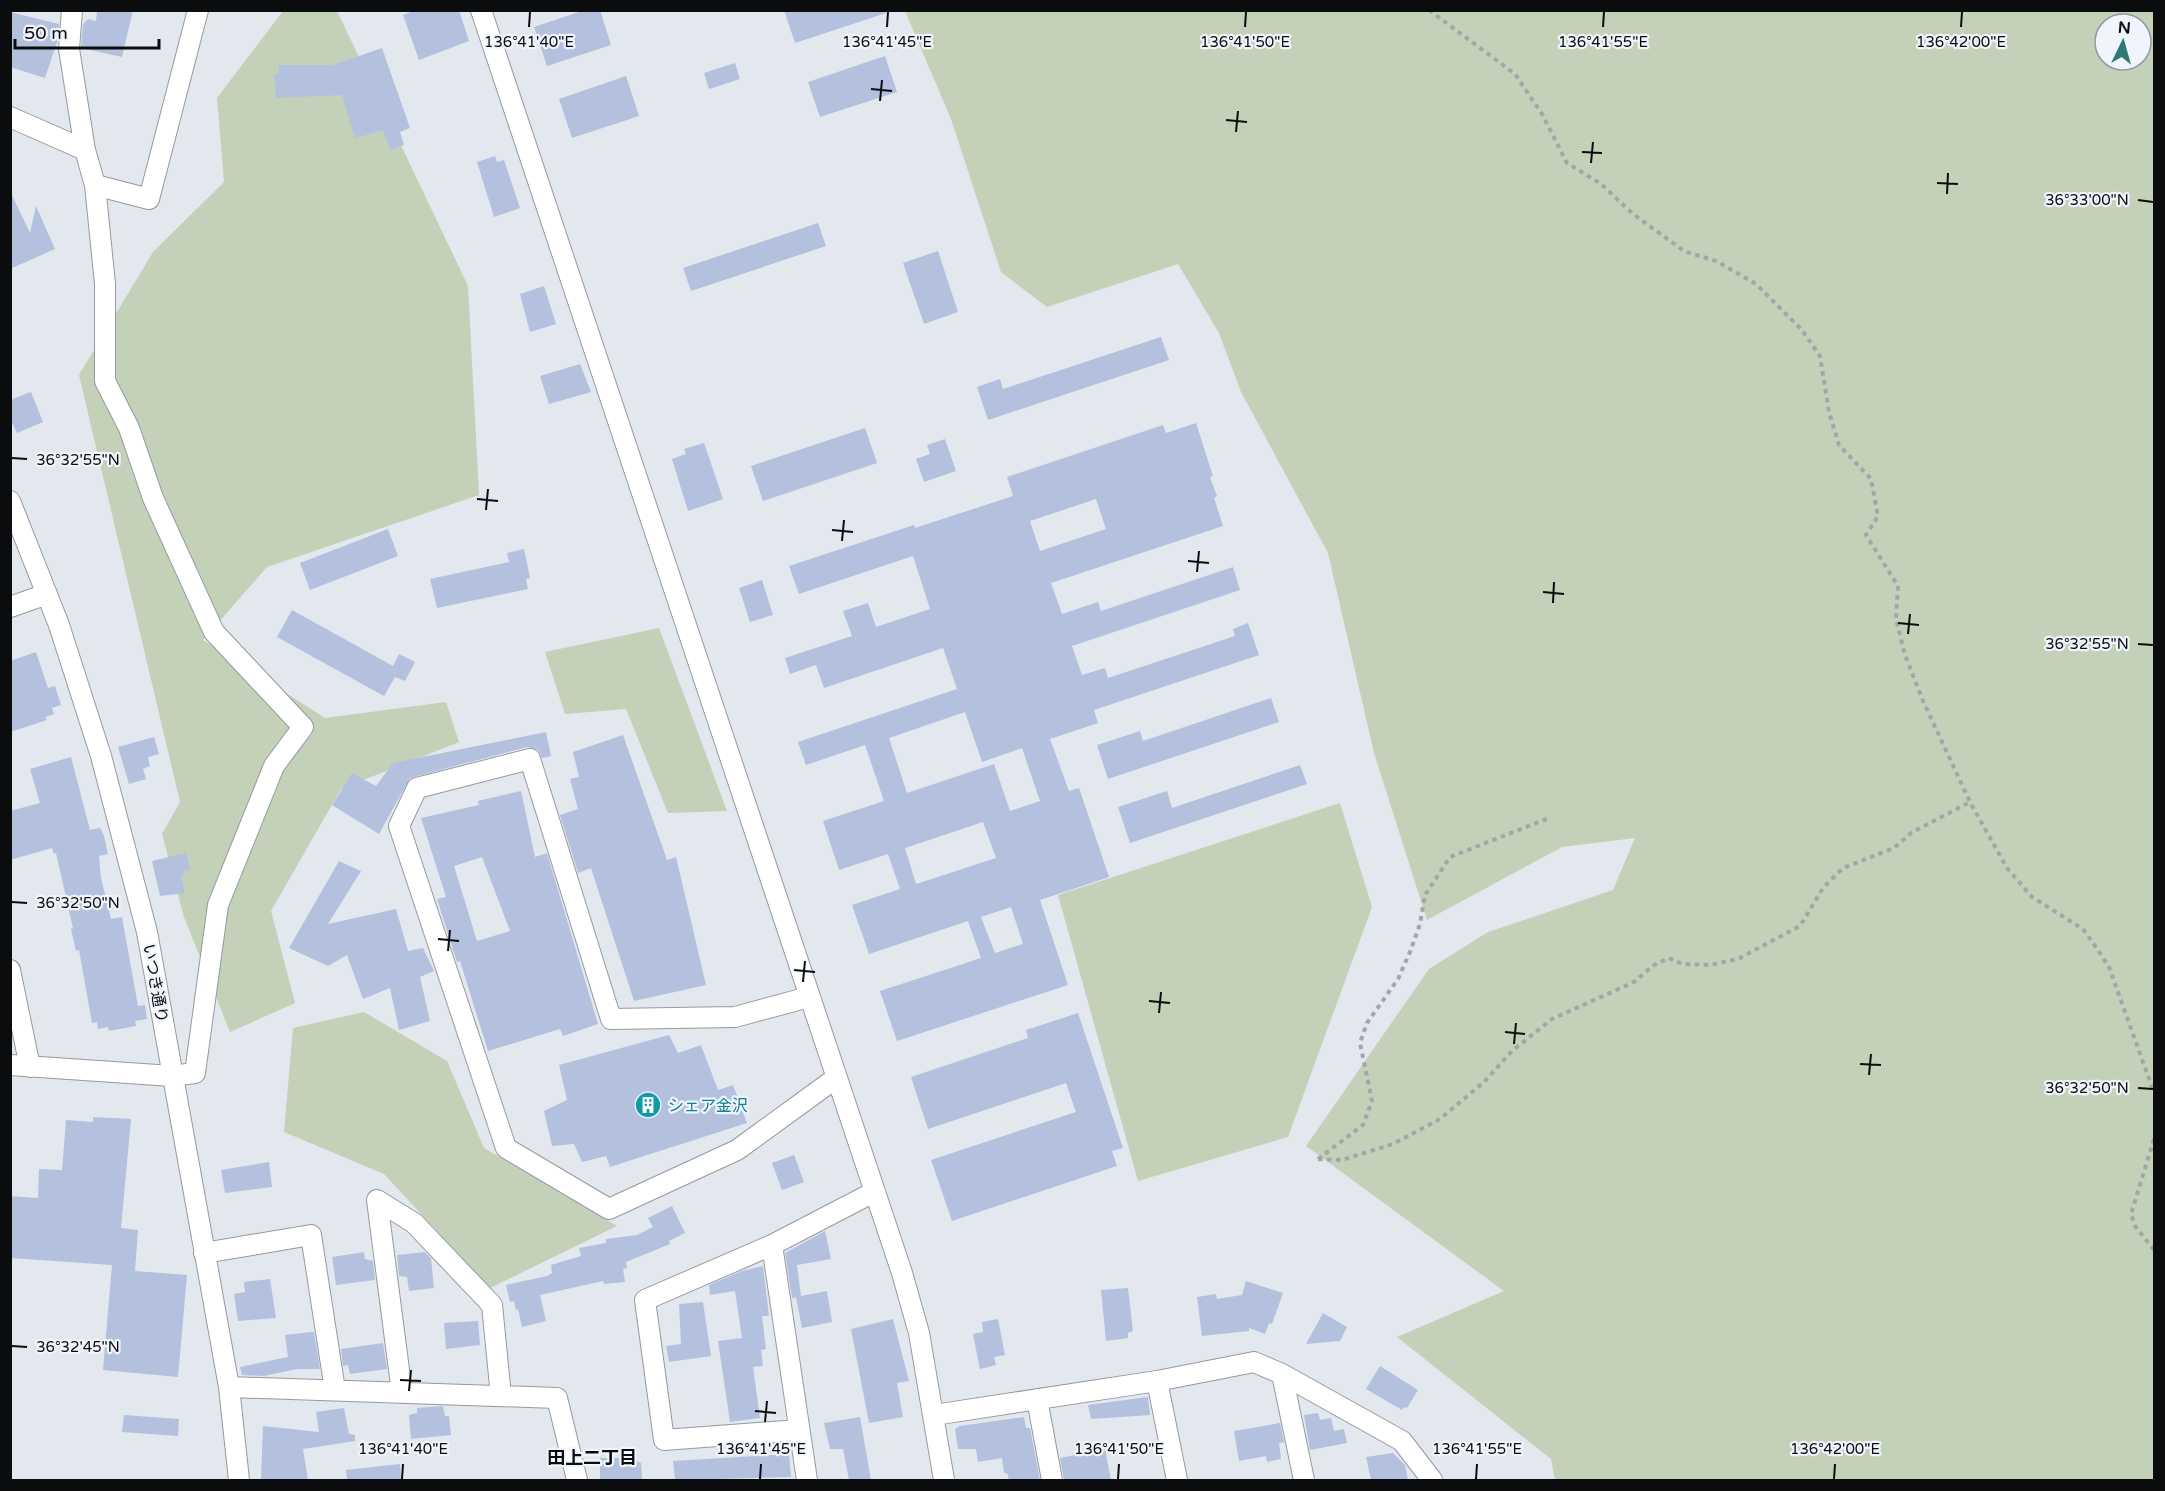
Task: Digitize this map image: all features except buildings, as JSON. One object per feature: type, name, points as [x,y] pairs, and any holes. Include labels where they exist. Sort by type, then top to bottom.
[{"type":"street","points":[[10,970],[20,1066],[172,1076],[195,1073],[218,905],[274,766],[303,727],[214,632],[153,498],[129,428],[105,381],[105,284],[95,185],[85,150],[69,49],[72,10]]},
{"type":"street","points":[[95,185],[149,200],[198,10]]},
{"type":"street","points":[[481,10],[874,1192],[919,1334],[944,1480]]},
{"type":"street","points":[[10,117],[85,150]]},
{"type":"street","name":"いつき通り","points":[[10,501],[47,594],[101,756],[141,910],[229,1387],[239,1480]]},
{"type":"street","points":[[10,607],[47,594]]},
{"type":"street","points":[[809,997],[735,1017],[611,1019],[530,759],[417,788],[399,826],[506,1148],[609,1209],[737,1150],[836,1078]]},
{"type":"street","points":[[798,1430],[664,1440],[645,1300],[772,1245],[874,1192]]},
{"type":"street","points":[[402,1393],[377,1200],[414,1223],[492,1305],[501,1396]]},
{"type":"street","points":[[204,1253],[311,1236],[335,1390]]},
{"type":"street","points":[[772,1245],[807,1480]]},
{"type":"street","points":[[934,1415],[1157,1380],[1254,1362],[1282,1374],[1402,1442],[1432,1480]]},
{"type":"street","points":[[1282,1374],[1304,1480]]},
{"type":"street","points":[[1157,1380],[1177,1480]]},
{"type":"street","points":[[229,1387],[557,1398],[577,1480]]},
{"type":"street","points":[[1037,1399],[1053,1480]]},
{"type":"path","points":[[1429,10],[1515,74],[1542,114],[1567,163],[1601,184],[1633,214],[1684,251],[1716,261],[1756,284],[1802,330],[1820,356],[1829,412],[1839,445],[1871,479],[1878,516],[1866,535],[1898,586],[1896,619],[1905,655],[1927,711],[1970,802],[2007,868],[2032,897],[2083,928],[2109,966],[2154,1093]]},
{"type":"path","points":[[1549,818],[1450,857],[1425,895],[1420,924],[1398,979],[1367,1023],[1360,1043],[1372,1101],[1363,1125],[1318,1159],[1342,1160],[1393,1144],[1440,1119],[1484,1082],[1512,1051],[1552,1019],[1634,982],[1654,965],[1669,958],[1682,964],[1710,965],[1738,959],[1800,926],[1823,888],[1843,868],[1894,848],[1911,833],[1970,802]]},
{"type":"path","points":[[2154,1138],[2131,1214],[2135,1226],[2154,1250]]},
{"type":"green space","points":[[283,11],[337,11],[468,286],[479,495],[267,567],[203,640],[325,718],[446,702],[459,742],[341,789],[271,911],[295,1003],[230,1032],[184,917],[162,834],[180,802],[79,375],[153,252],[224,182],[217,98]]},
{"type":"green space","points":[[905,11],[2154,11],[2154,1480],[1555,1480],[1551,1459],[1397,1337],[1504,1291],[1306,1146],[1429,969],[1488,932],[1613,890],[1635,838],[1562,847],[1427,920],[1374,753],[1328,553],[1241,392],[1219,333],[1178,264],[1047,307],[1001,272],[951,119]]},
{"type":"green space","points":[[659,628],[727,811],[668,813],[626,709],[565,714],[545,652]]},
{"type":"green space","points":[[1340,803],[1372,907],[1288,1137],[1138,1181],[1058,895]]},
{"type":"green space","points":[[364,1012],[447,1061],[484,1148],[617,1226],[490,1288],[384,1174],[284,1132],[293,1028]]},
{"type":"place","name":"シェア金沢","points":[[648,1105]]},
{"type":"district","name":"田上二丁目","points":[[592,1458]]}]
